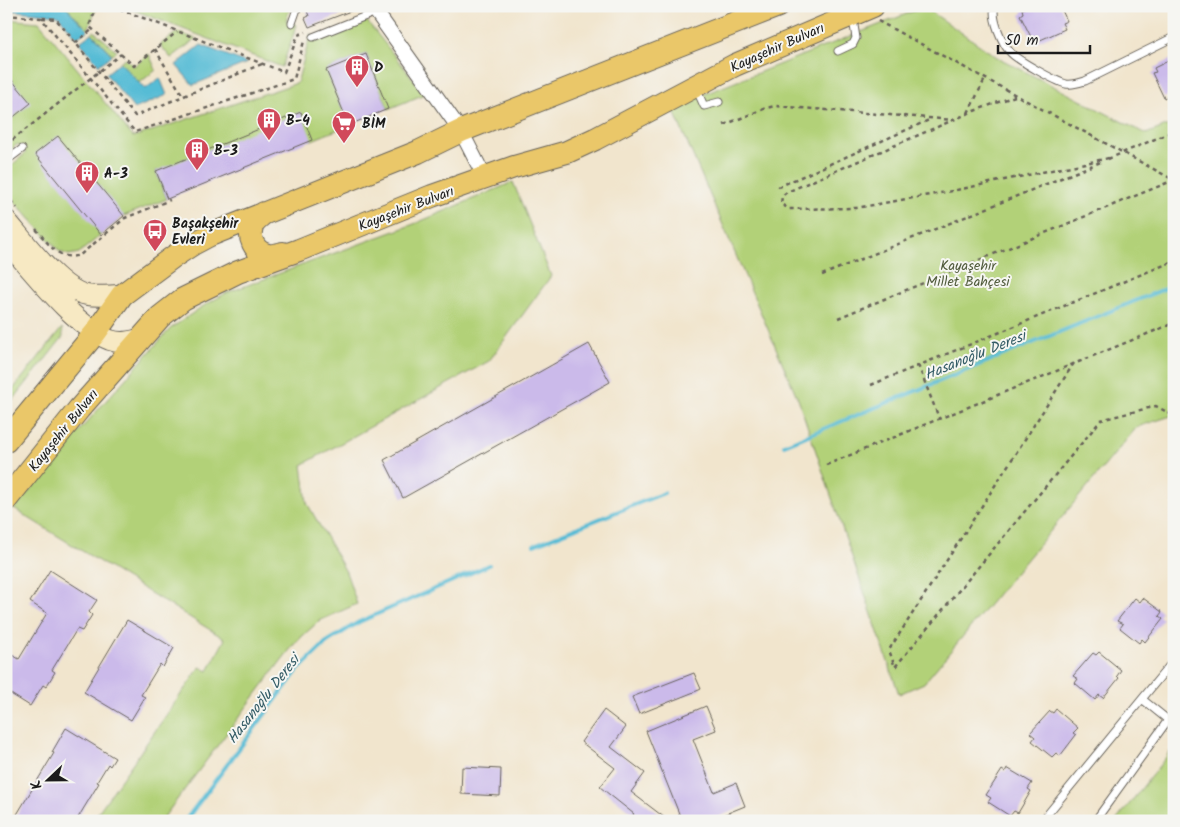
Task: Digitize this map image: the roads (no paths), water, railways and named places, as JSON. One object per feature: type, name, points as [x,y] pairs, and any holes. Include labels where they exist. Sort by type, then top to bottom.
[{"type":"main road","points":[[10,429],[96,332],[122,295],[193,244],[264,213],[418,152],[461,131],[778,6]]},
{"type":"main road","name":"Kayaşehir Bulvarı","points":[[6,500],[79,409],[140,339],[160,317],[183,299],[238,272],[299,250],[432,196],[567,152],[596,139],[735,65],[862,11]]},
{"type":"main road","points":[[264,213],[253,224],[250,234],[255,248],[268,255],[299,250]]},
{"type":"street","points":[[374,9],[461,131],[485,178]]},
{"type":"street","points":[[13,215],[58,278],[71,289],[87,295],[122,295]]},
{"type":"street","points":[[9,250],[60,302],[96,332],[110,340],[124,343],[140,339]]},
{"type":"lane","points":[[292,23],[298,6]]},
{"type":"lane","points":[[995,6],[994,19],[1009,51],[1066,84],[1085,81],[1174,37]]},
{"type":"lane","points":[[313,37],[374,9]]},
{"type":"lane","points":[[838,51],[853,44],[862,11]]},
{"type":"lane","points":[[695,86],[704,106],[719,102]]},
{"type":"lane","points":[[6,161],[22,148]]},
{"type":"lane","points":[[1042,821],[1174,660]]},
{"type":"lane","points":[[1095,821],[1168,720],[1142,698]]},
{"type":"water","points":[[6,6],[65,6],[88,30],[77,38],[58,15],[6,10]]},
{"type":"water","points":[[92,33],[112,55],[99,65],[80,42]]},
{"type":"water","points":[[201,45],[247,63],[193,85],[176,65]]},
{"type":"water","points":[[120,62],[145,89],[160,78],[167,95],[134,109],[106,74]]},
{"type":"waterway","name":"Hasanoğlu Deresi","points":[[784,445],[1174,285]]},
{"type":"waterway","name":"Hasanoğlu Deresi","points":[[534,545],[664,493]]},
{"type":"waterway","name":"Hasanoğlu Deresi","points":[[185,821],[298,670],[327,642],[359,622],[489,565]]},
{"type":"place","name":"D","points":[[357,88]]},
{"type":"place","name":"B-4","points":[[269,141]]},
{"type":"place","name":"BİM","points":[[344,144]]},
{"type":"place","name":"B-3","points":[[197,171]]},
{"type":"place","name":"A-3","points":[[87,194]]},
{"type":"place","name":"Başakşehir Evleri","points":[[155,252]]},
{"type":"park label","name":"Kayaşehir Millet Bahçesi","points":[[968,274]]}]
